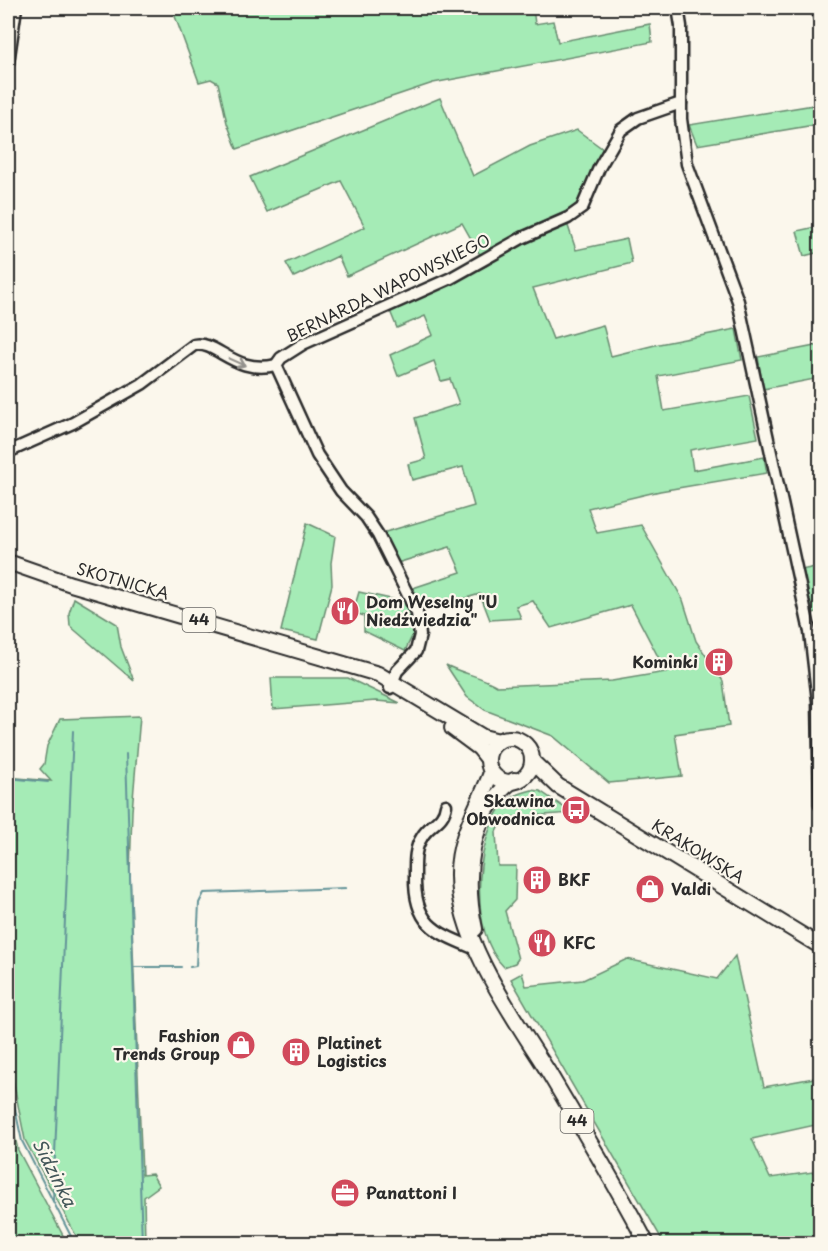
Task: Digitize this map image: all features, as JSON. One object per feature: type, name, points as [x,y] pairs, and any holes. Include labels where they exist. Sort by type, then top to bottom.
[{"type":"main road","name":"SKOTNICKA","points":[[8,562],[71,584],[326,657],[391,685],[435,712]]},
{"type":"main road","name":"44","points":[[435,712],[483,737],[499,741],[512,739],[523,742],[530,752],[532,761],[528,771],[497,795],[485,816],[474,845],[470,897],[479,952]]},
{"type":"main road","name":"44","points":[[435,712],[479,748],[487,758]]},
{"type":"main road","points":[[499,741],[487,758],[491,773],[499,779],[517,779]]},
{"type":"main road","name":"KRAKOWSKA","points":[[532,761],[558,786],[820,946]]},
{"type":"main road","name":"44","points":[[491,773],[466,830],[458,862],[459,899],[466,925],[479,952],[647,1244]]},
{"type":"main road","name":"KRAKOWSKA","points":[[517,779],[558,786]]},
{"type":"street","points":[[8,63],[16,8]]},
{"type":"street","points":[[678,8],[681,26],[683,132],[691,180],[729,275],[748,344],[770,456],[810,632],[818,705],[820,805]]},
{"type":"street","points":[[816,8],[820,18]]},
{"type":"street","name":"BERNARDA WAPOWSKIEGO","points":[[391,685],[398,671],[416,651],[420,635],[417,613],[378,535],[366,517],[340,491],[317,455],[276,365],[281,358],[303,344],[451,278],[522,238],[568,218],[582,208],[599,168],[621,130],[638,118],[681,103]]},
{"type":"street","points":[[8,452],[73,423],[142,384],[194,345],[202,343],[246,367],[276,365]]},
{"type":"street","points":[[446,805],[440,821],[423,834],[416,848],[415,897],[426,922],[450,938],[479,952]]},
{"type":"street","points":[[450,938],[461,934],[466,925]]},
{"type":"green space","points":[[172,8],[533,8],[535,24],[553,21],[558,42],[650,24],[652,42],[433,83],[237,149],[227,123],[218,83],[211,79],[199,82]]},
{"type":"green space","points":[[440,98],[473,176],[530,146],[577,130],[603,149],[579,207],[483,260],[462,223],[347,276],[338,256],[294,277],[286,263],[365,227],[341,181],[267,212],[250,177]]},
{"type":"green space","points":[[820,104],[820,124],[697,145],[689,125]]},
{"type":"green space","points":[[567,223],[576,250],[627,239],[632,263],[533,288],[553,339],[603,325],[611,356],[736,329],[742,360],[658,376],[664,411],[749,396],[758,438],[690,450],[693,470],[764,457],[767,473],[660,491],[588,508],[597,533],[641,525],[683,600],[696,641],[723,681],[729,726],[675,734],[682,776],[609,783],[553,736],[485,710],[467,697],[446,665],[497,686],[612,681],[666,672],[631,605],[551,628],[533,601],[516,606],[521,618],[490,620],[480,594],[425,610],[413,588],[461,572],[450,547],[397,563],[382,533],[474,506],[463,467],[412,480],[408,464],[426,459],[415,418],[459,404],[450,379],[441,381],[434,361],[398,376],[390,355],[433,335],[425,316],[397,328],[390,311],[486,266],[523,241]]},
{"type":"green space","points":[[820,226],[820,252],[804,256],[797,231]]},
{"type":"green space","points":[[820,345],[820,378],[763,389],[758,357]]},
{"type":"green space","points":[[307,523],[335,536],[331,563],[332,585],[318,639],[281,631]]},
{"type":"green space","points":[[820,566],[820,611],[813,613],[801,570]]},
{"type":"green space","points":[[359,592],[404,602],[414,632],[405,651],[364,631],[364,616],[353,612]]},
{"type":"green space","points":[[74,598],[117,624],[121,647],[134,681],[70,626],[69,613]]},
{"type":"green space","points":[[271,678],[348,678],[400,703],[376,701],[273,709]]},
{"type":"green space","points":[[140,716],[132,811],[130,873],[142,1175],[152,1174],[159,1186],[144,1197],[145,1243],[80,1243],[25,1140],[8,1055],[8,777],[51,781],[40,769],[44,764],[47,746],[60,719]]},
{"type":"green space","points":[[532,790],[540,791],[572,813],[503,818],[496,832],[498,866],[516,866],[515,900],[505,911],[518,959],[515,963],[504,967],[493,952],[485,933],[481,912],[481,866],[485,844],[500,808],[510,798]]},
{"type":"green space","points":[[735,956],[764,1087],[820,1077],[820,1124],[752,1139],[770,1178],[820,1171],[820,1243],[664,1243],[511,979],[522,973],[526,986],[583,980],[627,959],[717,979]]},
{"type":"green space","points":[[8,1108],[18,1150],[67,1243],[8,1243]]},
{"type":"waterway","points":[[53,1201],[73,731]]},
{"type":"waterway","points":[[126,754],[142,1244]]},
{"type":"waterway","points":[[8,778],[48,782]]},
{"type":"waterway","points":[[190,967],[196,966],[199,903],[204,893],[346,888]]},
{"type":"waterway","points":[[133,967],[181,967]]},
{"type":"waterway","name":"Sidzinka","points":[[8,1077],[22,1141],[75,1244]]},
{"type":"place","name":"Dom Weselny \"U Niedźwiedzia\"","points":[[345,611]]},
{"type":"place","name":"Kominki","points":[[719,662]]},
{"type":"place","name":"Skawina Obwodnica","points":[[576,810]]},
{"type":"place","name":"BKF","points":[[537,880]]},
{"type":"place","name":"Valdi","points":[[650,889]]},
{"type":"place","name":"KFC","points":[[542,943]]},
{"type":"place","name":"Fashion Trends Group","points":[[241,1045]]},
{"type":"place","name":"Platinet Logistics","points":[[296,1052]]},
{"type":"place","name":"Panattoni I","points":[[345,1193]]}]
